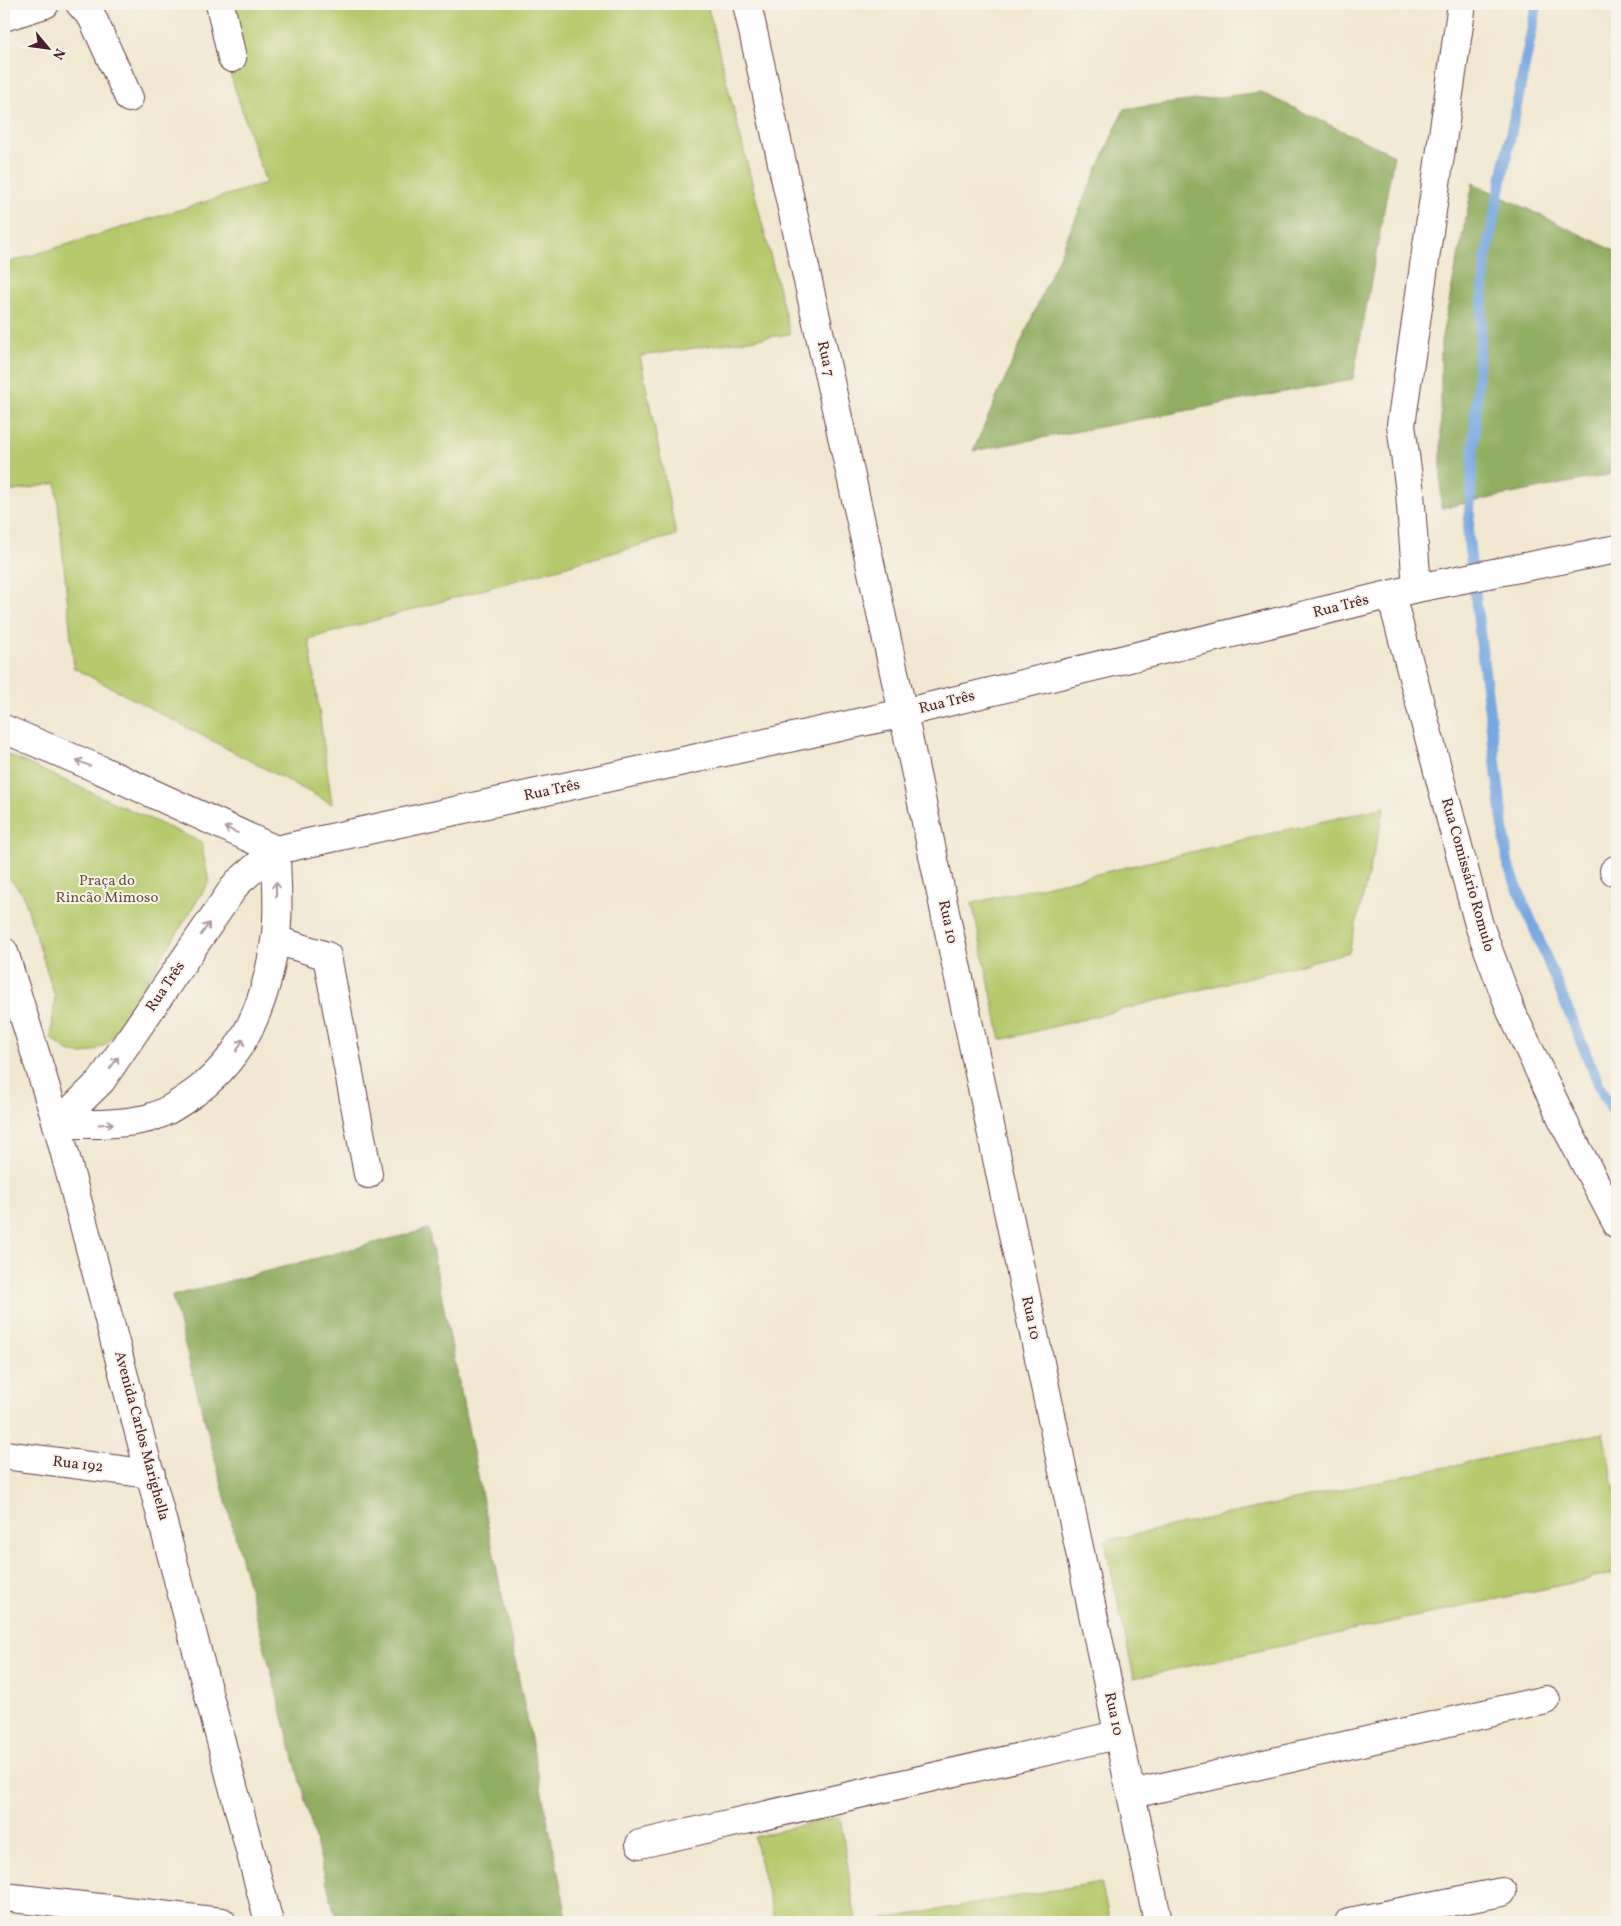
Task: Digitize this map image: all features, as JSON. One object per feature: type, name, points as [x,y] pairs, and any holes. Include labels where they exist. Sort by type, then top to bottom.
[{"type":"street","points":[[4,17],[46,4]]},
{"type":"street","points":[[80,4],[92,17],[129,98]]},
{"type":"street","points":[[220,4],[232,58]]},
{"type":"street","name":"Rua 7","points":[[748,4],[904,714]]},
{"type":"street","points":[[1417,588],[1410,492],[1401,425],[1462,4]]},
{"type":"street","name":"Rua Três","points":[[57,1124],[101,1081],[237,883],[276,850],[904,714],[1417,588],[1617,549]]},
{"type":"street","name":"Rua Comissário Romulo","points":[[1391,595],[1479,926],[1511,1010],[1567,1129],[1617,1224]]},
{"type":"street","name":"Rua 10","points":[[904,714],[1117,1736],[1132,1794],[1158,1922]]},
{"type":"street","points":[[4,729],[101,770],[276,850],[276,940],[260,1008],[235,1053],[211,1080],[176,1106],[142,1120],[103,1124],[57,1124]]},
{"type":"street","points":[[276,940],[327,956],[368,1174]]},
{"type":"street","name":"Avenida Carlos Marighella","points":[[4,952],[57,1124],[152,1474],[269,1922]]},
{"type":"street","name":"Rua 192","points":[[4,1455],[152,1474]]},
{"type":"street","points":[[1132,1794],[1546,1700]]},
{"type":"street","points":[[640,1844],[1117,1736]]},
{"type":"street","points":[[1349,1922],[1502,1892]]},
{"type":"street","points":[[4,1897],[222,1922]]},
{"type":"green space","points":[[207,4],[707,4],[790,334],[640,356],[676,535],[309,639],[332,804],[74,668],[56,483],[4,493],[4,264],[266,183]]},
{"type":"green space","points":[[1260,92],[1394,155],[1353,379],[973,451],[1124,109]]},
{"type":"green space","points":[[1473,183],[1617,252],[1617,473],[1441,508],[1441,341]]},
{"type":"green space","name":"Praça do Rincão Mimoso","points":[[4,753],[201,842],[209,882],[108,1043],[85,1054],[72,1053],[51,1038],[55,997],[23,894],[4,872]]},
{"type":"green space","points":[[1385,807],[1349,952],[1001,1040],[972,903]]},
{"type":"green space","points":[[428,1229],[568,1922],[337,1922],[172,1296]]},
{"type":"green space","points":[[1603,1433],[1617,1502],[1617,1573],[1134,1678],[1105,1541]]},
{"type":"green space","points":[[840,1816],[856,1922],[775,1922],[754,1837]]},
{"type":"green space","points":[[1101,1882],[1110,1922],[867,1922]]},
{"type":"waterway","points":[[1537,4],[1485,262],[1468,536],[1508,865],[1602,1092],[1617,1119]]}]
